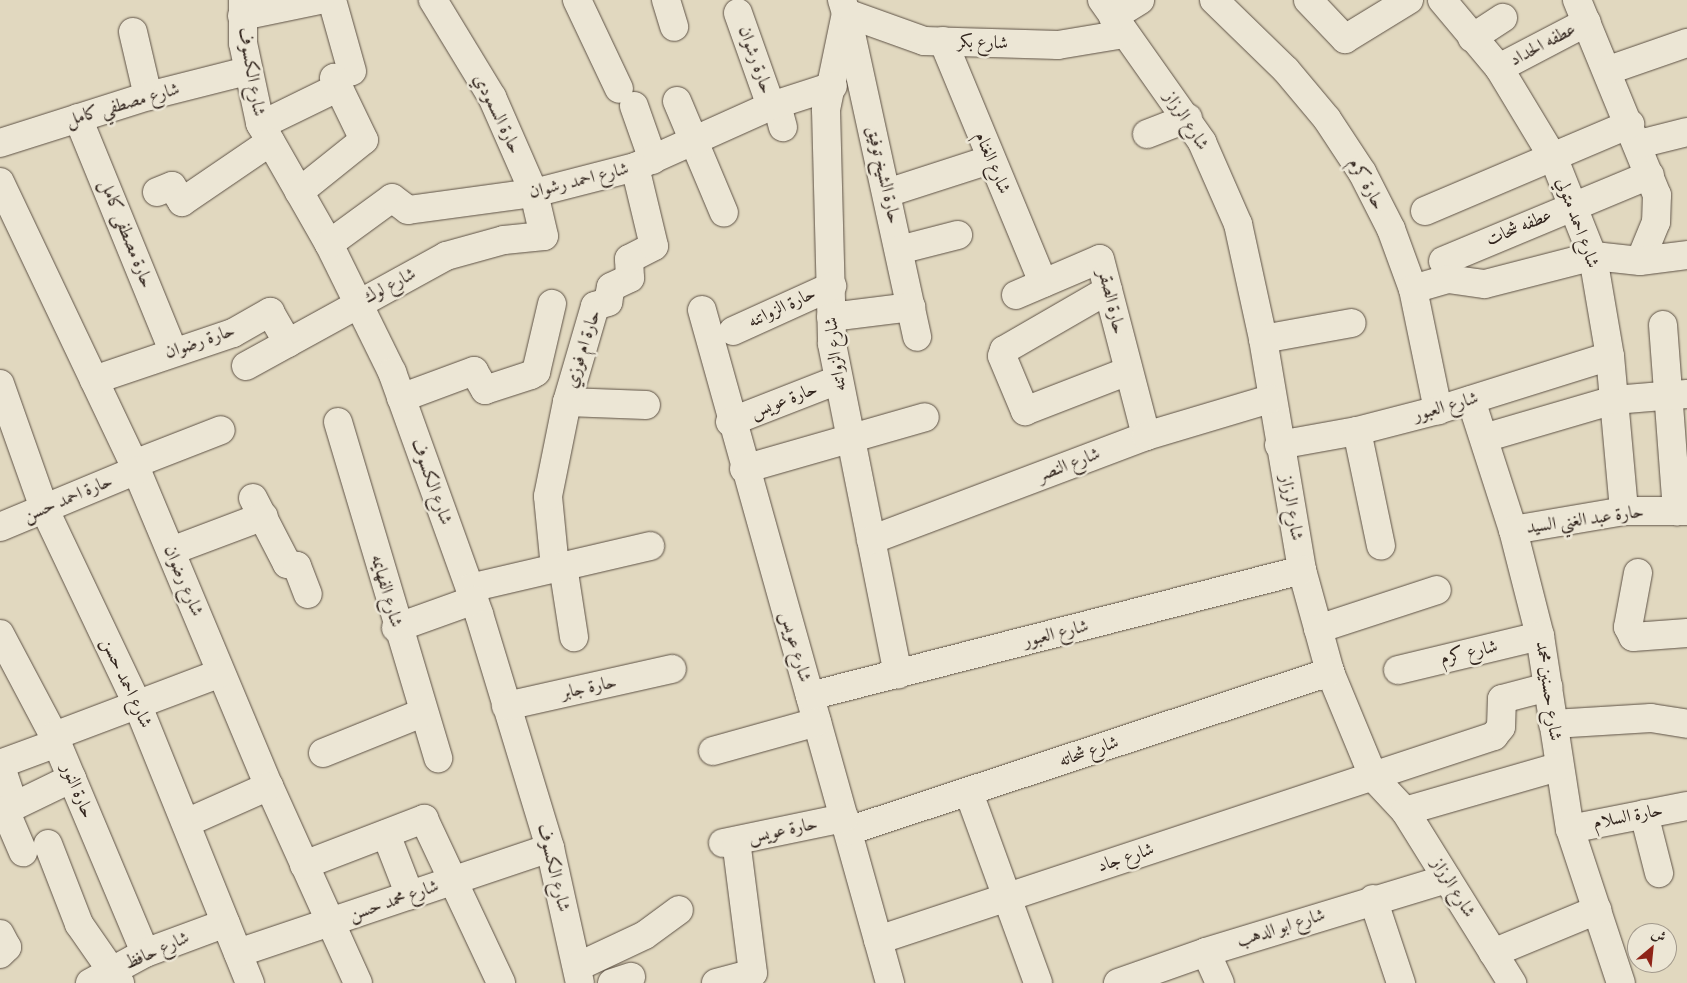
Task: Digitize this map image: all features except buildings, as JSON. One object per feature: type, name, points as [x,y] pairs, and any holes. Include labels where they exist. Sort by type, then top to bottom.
[{"type":"street","points":[[243,8],[318,0]]},
{"type":"street","points":[[299,192],[364,140],[342,79],[332,0]]},
{"type":"street","name":"حارة السمودي","points":[[433,0],[492,96],[534,194],[544,236]]},
{"type":"street","points":[[666,0],[674,27]]},
{"type":"street","points":[[1113,17],[1140,0]]},
{"type":"street","name":"حارة كرم","points":[[1214,0],[1286,70],[1327,119],[1391,229],[1413,289],[1438,410]]},
{"type":"street","points":[[1308,0],[1345,39],[1409,0]]},
{"type":"street","name":"شارع احمد متولي","points":[[1442,0],[1499,68],[1554,159],[1574,205],[1593,257],[1610,356],[1624,512]]},
{"type":"street","points":[[582,1],[627,98],[644,163]]},
{"type":"street","name":"شارع بكر","points":[[844,7],[900,35],[943,41],[1058,45],[1113,17]]},
{"type":"street","name":"شارع الزواتنه","points":[[844,7],[833,86],[826,110],[832,286],[831,318],[838,380],[898,674]]},
{"type":"street","name":"حارة الشيخ توفيق","points":[[844,7],[888,193],[917,336]]},
{"type":"street","name":"شارع الكسوف","points":[[243,8],[247,71],[265,133],[360,302],[401,398],[472,594],[550,848],[579,975]]},
{"type":"street","points":[[1582,11],[1635,134],[1659,205],[1640,261]]},
{"type":"street","name":"عطفه الحداد","points":[[1499,68],[1582,11]]},
{"type":"street","name":"حارة رشوان","points":[[738,13],[777,113]]},
{"type":"street","name":"شارع الرزاز","points":[[1113,17],[1188,118],[1223,182],[1238,224],[1263,339],[1270,399],[1302,570],[1330,672],[1374,778],[1406,811],[1512,983]]},
{"type":"street","points":[[1472,38],[1503,18]]},
{"type":"street","points":[[133,32],[148,96]]},
{"type":"street","name":"شارع الغنام","points":[[943,41],[989,160],[1043,284]]},
{"type":"street","points":[[1609,70],[1687,43]]},
{"type":"street","name":"شارع مصطفي كامل","points":[[0,144],[148,96],[247,71]]},
{"type":"street","points":[[158,192],[172,186],[182,202],[265,133],[342,79]]},
{"type":"street","name":"شارع احمد رشوان","points":[[329,244],[392,198],[408,210],[534,194],[644,163],[777,113],[833,86]]},
{"type":"street","points":[[677,101],[724,213]]},
{"type":"street","name":"حارة مصطفى كامل","points":[[78,118],[173,351]]},
{"type":"street","points":[[1147,134],[1188,118]]},
{"type":"street","points":[[1426,211],[1554,159],[1635,134],[1687,132]]},
{"type":"street","points":[[888,193],[989,160]]},
{"type":"street","name":"حارة ام فوزي","points":[[574,637],[559,567],[548,496],[567,402],[596,303],[608,302],[611,286],[630,278],[629,259],[654,246],[644,163]]},
{"type":"street","name":"عطفه شحات","points":[[1443,261],[1650,175]]},
{"type":"street","name":"شارع رضوان","points":[[0,182],[136,467],[269,786],[358,983]]},
{"type":"street","points":[[899,250],[958,235]]},
{"type":"street","name":"شارع لوك","points":[[246,366],[446,256],[504,240],[544,236]]},
{"type":"street","points":[[1413,289],[1448,279],[1485,284],[1593,257],[1640,261],[1687,255]]},
{"type":"street","name":"حارة الصقر","points":[[1016,296],[1098,258],[1146,436]]},
{"type":"street","name":"حارة الزواتنه","points":[[732,331],[832,286]]},
{"type":"street","points":[[1108,290],[1004,350],[1002,356],[1025,411],[1128,371]]},
{"type":"street","points":[[401,398],[474,371],[485,390],[536,372],[552,304]]},
{"type":"street","points":[[831,318],[911,307]]},
{"type":"street","name":"شارع عويس","points":[[702,310],[730,422],[810,696],[890,983]]},
{"type":"street","name":"حارة رضوان","points":[[94,380],[173,351],[232,333],[270,312],[288,343]]},
{"type":"street","points":[[1263,339],[1352,323]]},
{"type":"street","points":[[1663,325],[1676,394],[1682,511]]},
{"type":"street","name":"شارع العبور","points":[[1279,445],[1357,431],[1438,410],[1610,356]]},
{"type":"street","name":"حارة عويس","points":[[730,422],[838,380]]},
{"type":"street","name":"شارع احمد حسن","points":[[0,384],[44,508],[138,706],[250,983]]},
{"type":"street","points":[[1484,438],[1614,400],[1676,394]]},
{"type":"street","name":"شارع النصر","points":[[871,540],[1146,436],[1270,399]]},
{"type":"street","name":"شارع حسنين محمد","points":[[1471,400],[1513,530],[1540,636],[1553,724],[1557,767],[1570,829],[1621,983]]},
{"type":"street","points":[[567,402],[646,405]]},
{"type":"street","points":[[744,469],[925,417]]},
{"type":"street","name":"شارع الفهايمه","points":[[338,422],[396,628],[438,758]]},
{"type":"street","name":"حارة احمد حسن","points":[[0,528],[221,430]]},
{"type":"street","points":[[1357,431],[1381,546]]},
{"type":"street","points":[[171,551],[258,507],[287,564],[297,566],[308,594]]},
{"type":"street","name":"حارة عبد الغني السيد","points":[[1513,530],[1624,512],[1682,511]]},
{"type":"street","points":[[396,628],[472,594],[559,567],[650,546]]},
{"type":"street","name":"شارع العبور","points":[[810,696],[1302,570]]},
{"type":"street","points":[[1638,573],[1628,627],[1633,638],[1687,633]]},
{"type":"street","points":[[1318,628],[1437,590]]},
{"type":"street","name":"حارة النور","points":[[0,634],[55,740],[145,953]]},
{"type":"street","name":"شارع كرم","points":[[1398,670],[1540,636]]},
{"type":"street","name":"حارة جابر","points":[[506,706],[672,670]]},
{"type":"street","name":"شارع شحاته","points":[[846,825],[969,793],[1330,672]]},
{"type":"street","points":[[107,979],[36,848],[6,810],[0,764],[222,673]]},
{"type":"street","name":"شارع جاد","points":[[878,940],[1004,897],[1374,778],[1494,736],[1501,727],[1502,698],[1548,687]]},
{"type":"street","points":[[323,753],[422,713]]},
{"type":"street","points":[[1553,724],[1651,718],[1687,724]]},
{"type":"street","points":[[713,751],[817,722]]},
{"type":"street","points":[[1406,811],[1557,767]]},
{"type":"street","points":[[6,810],[72,778]]},
{"type":"street","points":[[186,823],[269,786]]},
{"type":"street","points":[[969,793],[1004,897],[1038,983]]},
{"type":"street","name":"حارة السلام","points":[[1570,829],[1687,806]]},
{"type":"street","points":[[1644,814],[1659,873]]},
{"type":"street","points":[[304,865],[424,819],[501,983]]},
{"type":"street","name":"حارة عويس","points":[[716,983],[753,973],[729,842],[846,825]]},
{"type":"street","points":[[386,834],[410,896]]},
{"type":"street","name":"شارع محمد حسن","points":[[238,953],[550,848]]},
{"type":"street","name":"شارع ابو الدهب","points":[[1118,983],[1206,952],[1373,899],[1447,879]]},
{"type":"street","points":[[1373,899],[1400,983]]},
{"type":"street","points":[[579,975],[645,935],[679,910]]},
{"type":"street","points":[[1493,952],[1596,910]]},
{"type":"street","name":"شارع حافظ","points":[[107,979],[145,953],[226,922]]},
{"type":"street","points":[[0,934],[8,947],[0,954]]},
{"type":"street","points":[[1206,952],[1220,983]]}]
